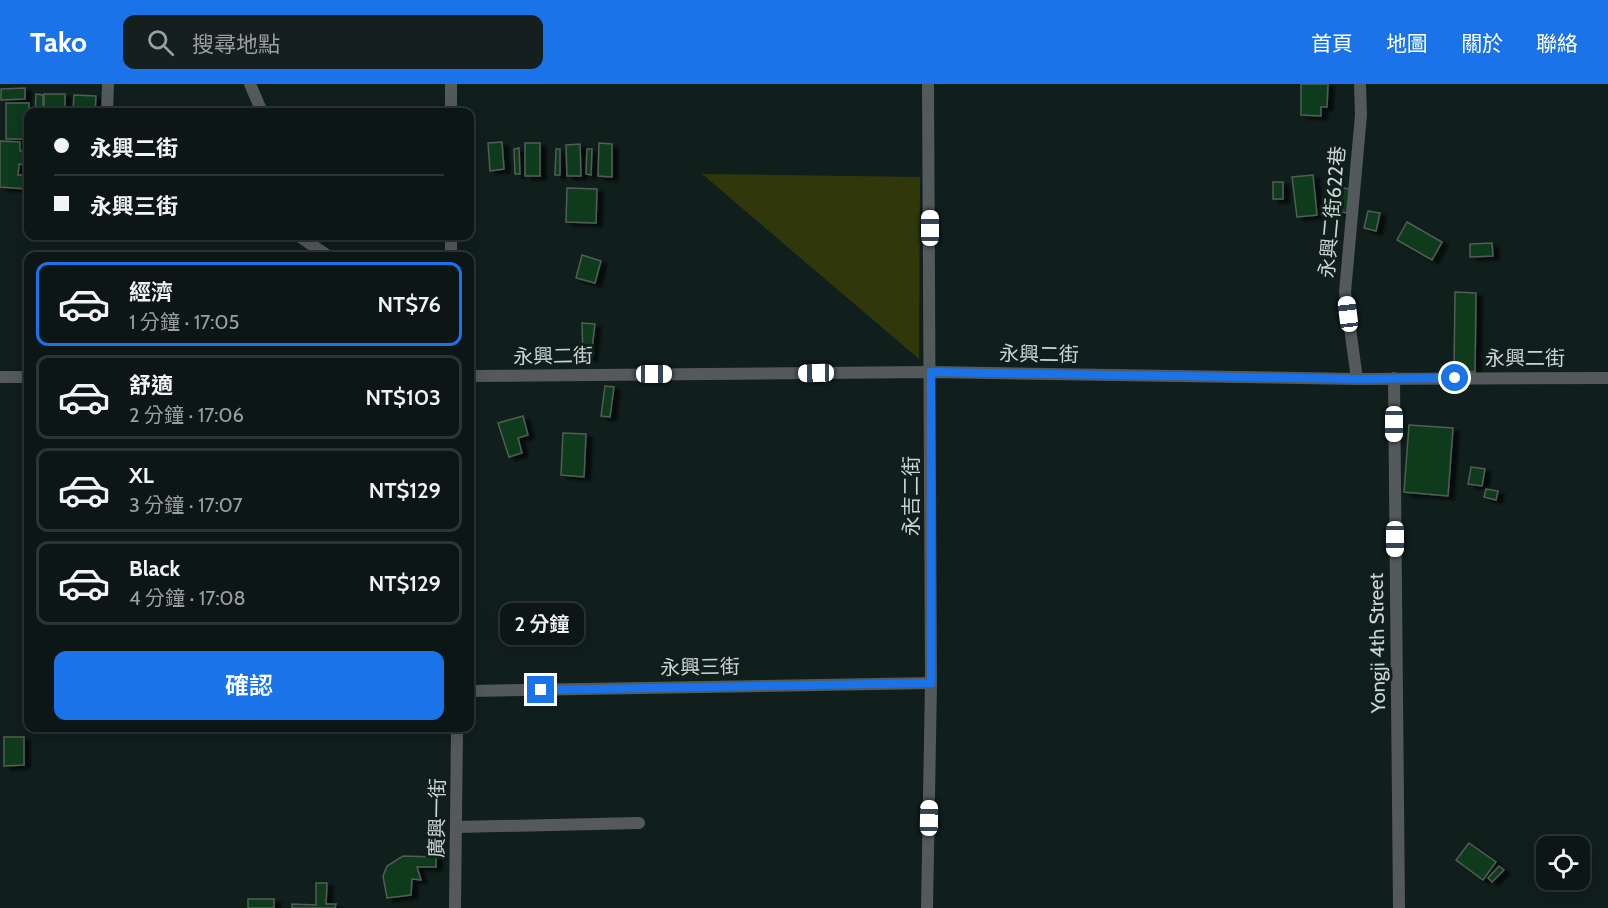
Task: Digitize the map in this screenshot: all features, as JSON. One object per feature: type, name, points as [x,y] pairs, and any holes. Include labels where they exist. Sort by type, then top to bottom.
[{"type":"street","points":[[107,108],[108,84]]},
{"type":"street","points":[[250,84],[260,108]]},
{"type":"street","points":[[451,84],[451,108]]},
{"type":"street","name":"永吉二街","points":[[927,908],[931,683],[928,84]]},
{"type":"street","name":"永興二街622巷","points":[[1357,379],[1345,292],[1361,115],[1360,84]]},
{"type":"street","points":[[305,240],[322,252]]},
{"type":"street","name":"永興二街","points":[[474,376],[931,372],[1357,379],[1608,378]]},
{"type":"street","points":[[0,377],[24,377]]},
{"type":"street","name":"Yongji 4th Street","points":[[1394,378],[1399,908]]},
{"type":"street","name":"永興三街","points":[[474,691],[931,683]]},
{"type":"street","name":"廣興一街","points":[[455,908],[457,732]]},
{"type":"street","points":[[457,827],[639,823]]},
{"type":"green space","points":[[702,174],[920,177],[919,359]]},
{"type":"building","points":[[1301,84],[1328,84],[1327,107],[1321,107],[1321,116],[1301,115]]},
{"type":"building","points":[[25,88],[25,99],[1,100],[1,89]]},
{"type":"building","points":[[36,94],[43,95],[43,108],[35,108]]},
{"type":"building","points":[[44,94],[65,94],[65,108],[44,108]]},
{"type":"building","points":[[74,95],[96,96],[95,108],[73,108]]},
{"type":"building","points":[[6,103],[29,103],[29,108],[24,108],[24,139],[6,139]]},
{"type":"building","points":[[0,141],[20,142],[20,151],[24,151],[24,165],[19,164],[18,175],[24,175],[24,189],[0,187]]},
{"type":"building","points":[[502,142],[504,169],[490,171],[488,143]]},
{"type":"building","points":[[525,143],[540,143],[540,176],[525,176]]},
{"type":"building","points":[[599,143],[612,144],[612,177],[598,176]]},
{"type":"building","points":[[580,144],[581,176],[567,176],[566,145]]},
{"type":"building","points":[[519,148],[520,174],[515,174],[514,149]]},
{"type":"building","points":[[556,149],[560,149],[560,175],[555,175]]},
{"type":"building","points":[[587,149],[592,149],[591,175],[586,174]]},
{"type":"building","points":[[1313,175],[1317,215],[1297,217],[1292,177]]},
{"type":"building","points":[[1273,182],[1283,182],[1283,199],[1273,199]]},
{"type":"building","points":[[1332,186],[1350,189],[1347,213],[1331,210]]},
{"type":"building","points":[[567,188],[597,189],[596,223],[566,222]]},
{"type":"building","points":[[1368,211],[1380,213],[1376,231],[1364,228]]},
{"type":"building","points":[[1407,222],[1442,242],[1432,260],[1397,240]]},
{"type":"building","points":[[1492,243],[1493,256],[1470,257],[1470,244]]},
{"type":"building","points":[[582,255],[601,261],[595,283],[576,278]]},
{"type":"building","points":[[1455,292],[1476,293],[1475,372],[1454,371]]},
{"type":"building","points":[[582,323],[595,324],[591,357],[583,357]]},
{"type":"building","points":[[605,386],[614,387],[610,417],[601,416]]},
{"type":"building","points":[[523,416],[528,435],[518,438],[522,453],[509,457],[498,423]]},
{"type":"building","points":[[1409,425],[1453,428],[1448,496],[1404,492]]},
{"type":"building","points":[[563,433],[586,434],[584,477],[561,475]]},
{"type":"building","points":[[1471,467],[1485,469],[1482,486],[1468,484]]},
{"type":"building","points":[[1486,489],[1498,491],[1496,500],[1484,497]]},
{"type":"building","points":[[4,737],[24,737],[24,765],[4,766]]},
{"type":"building","points":[[1469,843],[1496,862],[1483,880],[1456,860]]},
{"type":"building","points":[[403,856],[436,857],[436,867],[417,867],[421,880],[412,879],[411,895],[387,898],[383,876],[387,866]]},
{"type":"building","points":[[1499,866],[1504,870],[1492,882],[1488,878]]},
{"type":"building","points":[[316,883],[327,883],[326,904],[336,904],[335,908],[292,908],[292,904],[316,905]]},
{"type":"building","points":[[248,899],[274,899],[274,908],[248,908]]},
{"type":"route","points":[[541,690],[931,683],[931,372],[1357,379],[1455,378]]}]
